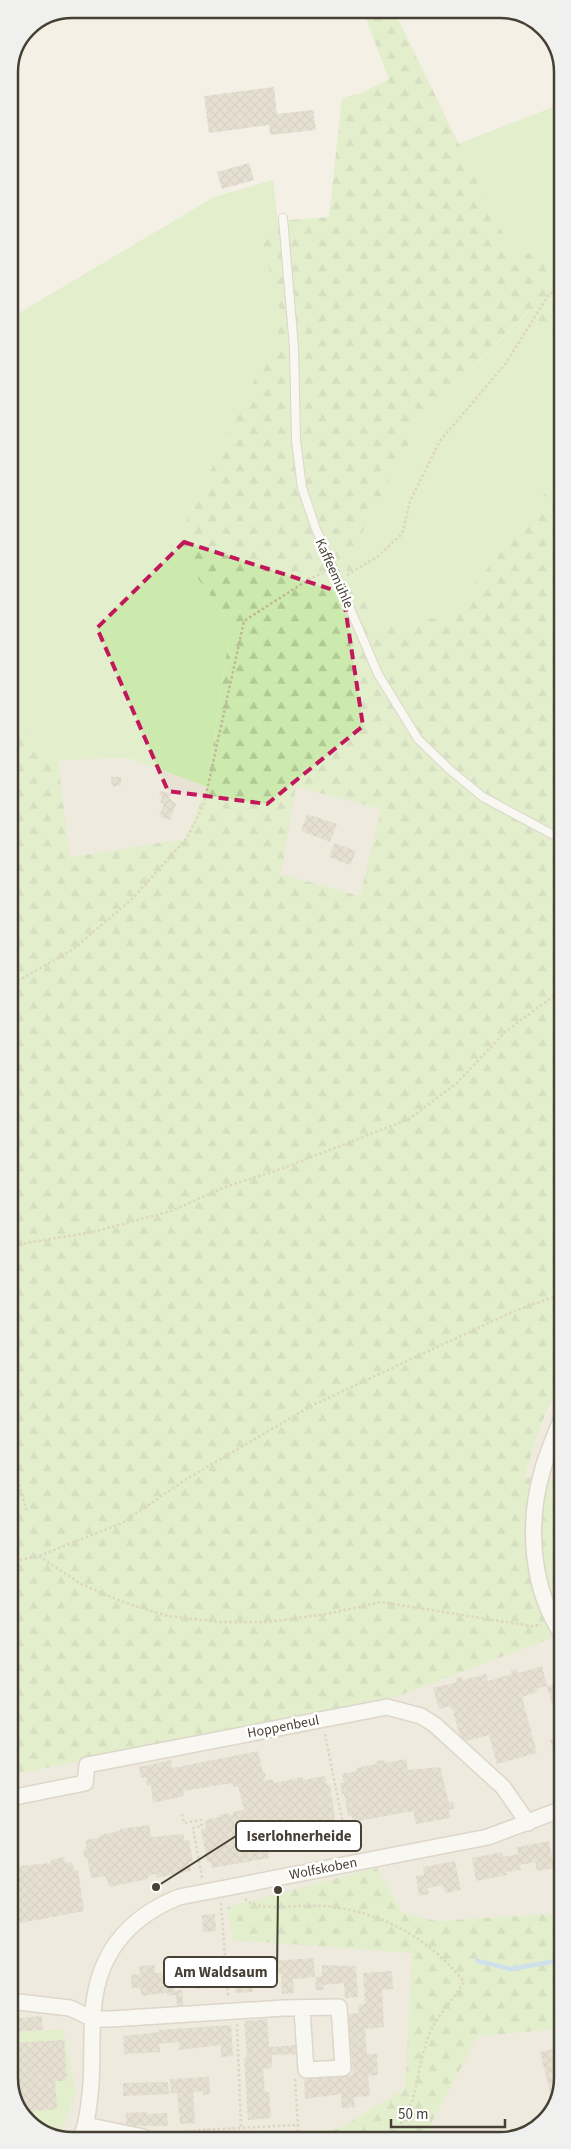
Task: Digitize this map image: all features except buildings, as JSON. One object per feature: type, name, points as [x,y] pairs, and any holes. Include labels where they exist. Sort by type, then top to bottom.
[{"type":"street","points":[[554,1439],[541,1473],[535,1510],[534,1550],[540,1587],[554,1620]]},
{"type":"street","name":"Hoppenbeul","points":[[18,1796],[85,1783],[87,1765],[322,1718],[387,1707],[421,1716],[435,1725],[503,1787],[528,1823]]},
{"type":"street","name":"Wolfskoben","points":[[84,2131],[92,2076],[94,1996],[103,1963],[121,1935],[140,1918],[162,1904],[179,1897],[488,1837],[554,1812]]},
{"type":"street","points":[[18,2002],[70,2008],[93,2019],[284,2008],[339,2007],[343,2068],[306,2070],[302,2009]]},
{"type":"street","points":[[86,2125],[113,2131]]},
{"type":"lane","name":"Kaffeemühle","points":[[283,218],[294,348],[296,440],[302,488],[316,530],[378,674],[418,738],[449,769],[483,797],[554,835]]},
{"type":"path","points":[[339,580],[376,557],[402,534],[410,501],[440,441],[506,363],[548,296],[554,291]]},
{"type":"path","points":[[18,981],[72,950],[132,899],[187,838],[204,804],[244,621],[311,578],[334,569]]},
{"type":"path","points":[[18,1245],[93,1232],[171,1211],[225,1187],[290,1166],[409,1119],[457,1083],[506,1031],[554,996]]},
{"type":"path","points":[[18,1560],[39,1556],[122,1523],[184,1480],[311,1406],[514,1311],[554,1297]]},
{"type":"path","points":[[18,1480],[27,1512]]},
{"type":"path","points":[[39,1556],[81,1584],[123,1602],[168,1616],[220,1622],[268,1622],[327,1614],[381,1602],[554,1629]]},
{"type":"path","points":[[322,1718],[351,1863]]},
{"type":"path","points":[[182,1814],[184,1824],[201,1820],[202,1826],[193,1828],[200,1866]]},
{"type":"path","points":[[241,1884],[246,1901],[257,1906],[321,1906],[372,1915],[401,1928],[431,1947],[448,1962],[464,1982],[451,2004],[435,2021],[426,2041],[413,2103],[395,2132]]},
{"type":"path","points":[[220,1889],[233,2012],[241,2128]]},
{"type":"path","points":[[298,2132],[295,2077],[306,2070]]},
{"type":"path","points":[[191,2131],[298,2125]]},
{"type":"highlighted area","points":[[184,542],[343,593],[363,726],[267,804],[168,791],[97,628]]},
{"type":"shaded area","points":[[130,758],[207,787],[185,839],[70,857],[58,760]]},
{"type":"shaded area","points":[[296,786],[381,809],[360,896],[280,874]]},
{"type":"shaded area","points":[[554,1401],[554,1479],[524,1477],[544,1420]]},
{"type":"shaded area","points":[[554,1637],[554,1914],[437,1921],[402,1913],[233,1940],[412,1952],[405,2089],[338,2129],[301,2132],[68,2131],[57,2130],[36,2118],[25,2105],[19,2088],[18,2078],[18,1773],[393,1698]]},
{"type":"shaded area","points":[[554,2030],[554,2078],[548,2102],[542,2111],[530,2122],[510,2130],[500,2132],[429,2132],[433,2120],[478,2036]]},
{"type":"green space","points":[[365,18],[397,18],[509,246],[554,262],[554,351],[528,311],[422,419],[348,559],[374,625],[451,616],[554,481],[554,1397],[543,1420],[524,1477],[554,1479],[554,1637],[393,1698],[18,1773],[18,720],[58,760],[70,857],[185,839],[207,787],[231,624],[174,546],[283,321],[261,239],[278,221],[329,217],[342,98],[359,94],[389,79]],"holes":[[[296,787],[381,809],[360,896],[281,874]]]},
{"type":"green space","points":[[554,107],[554,262],[509,246],[458,144]]},
{"type":"green space","points":[[273,180],[278,221],[261,239],[283,321],[174,546],[231,624],[207,787],[130,758],[58,760],[18,720],[18,314],[214,197]]},
{"type":"green space","points":[[529,311],[554,351],[554,481],[452,616],[374,625],[348,559],[422,419]]},
{"type":"green space","points":[[377,1868],[402,1913],[437,1921],[554,1914],[554,2030],[478,2036],[433,2120],[429,2132],[301,2132],[338,2129],[405,2089],[412,1953],[233,1940],[227,1907]]},
{"type":"green space","points":[[63,2029],[76,2094],[62,2130],[41,2122],[25,2105],[19,2088],[18,2078],[18,2032]]},
{"type":"waterway","points":[[478,1961],[511,1969],[554,1961]]},
{"type":"place","name":"Iserlohnerheide","points":[[156,1887]]},
{"type":"place","name":"Am Waldsaum","points":[[278,1890]]}]
